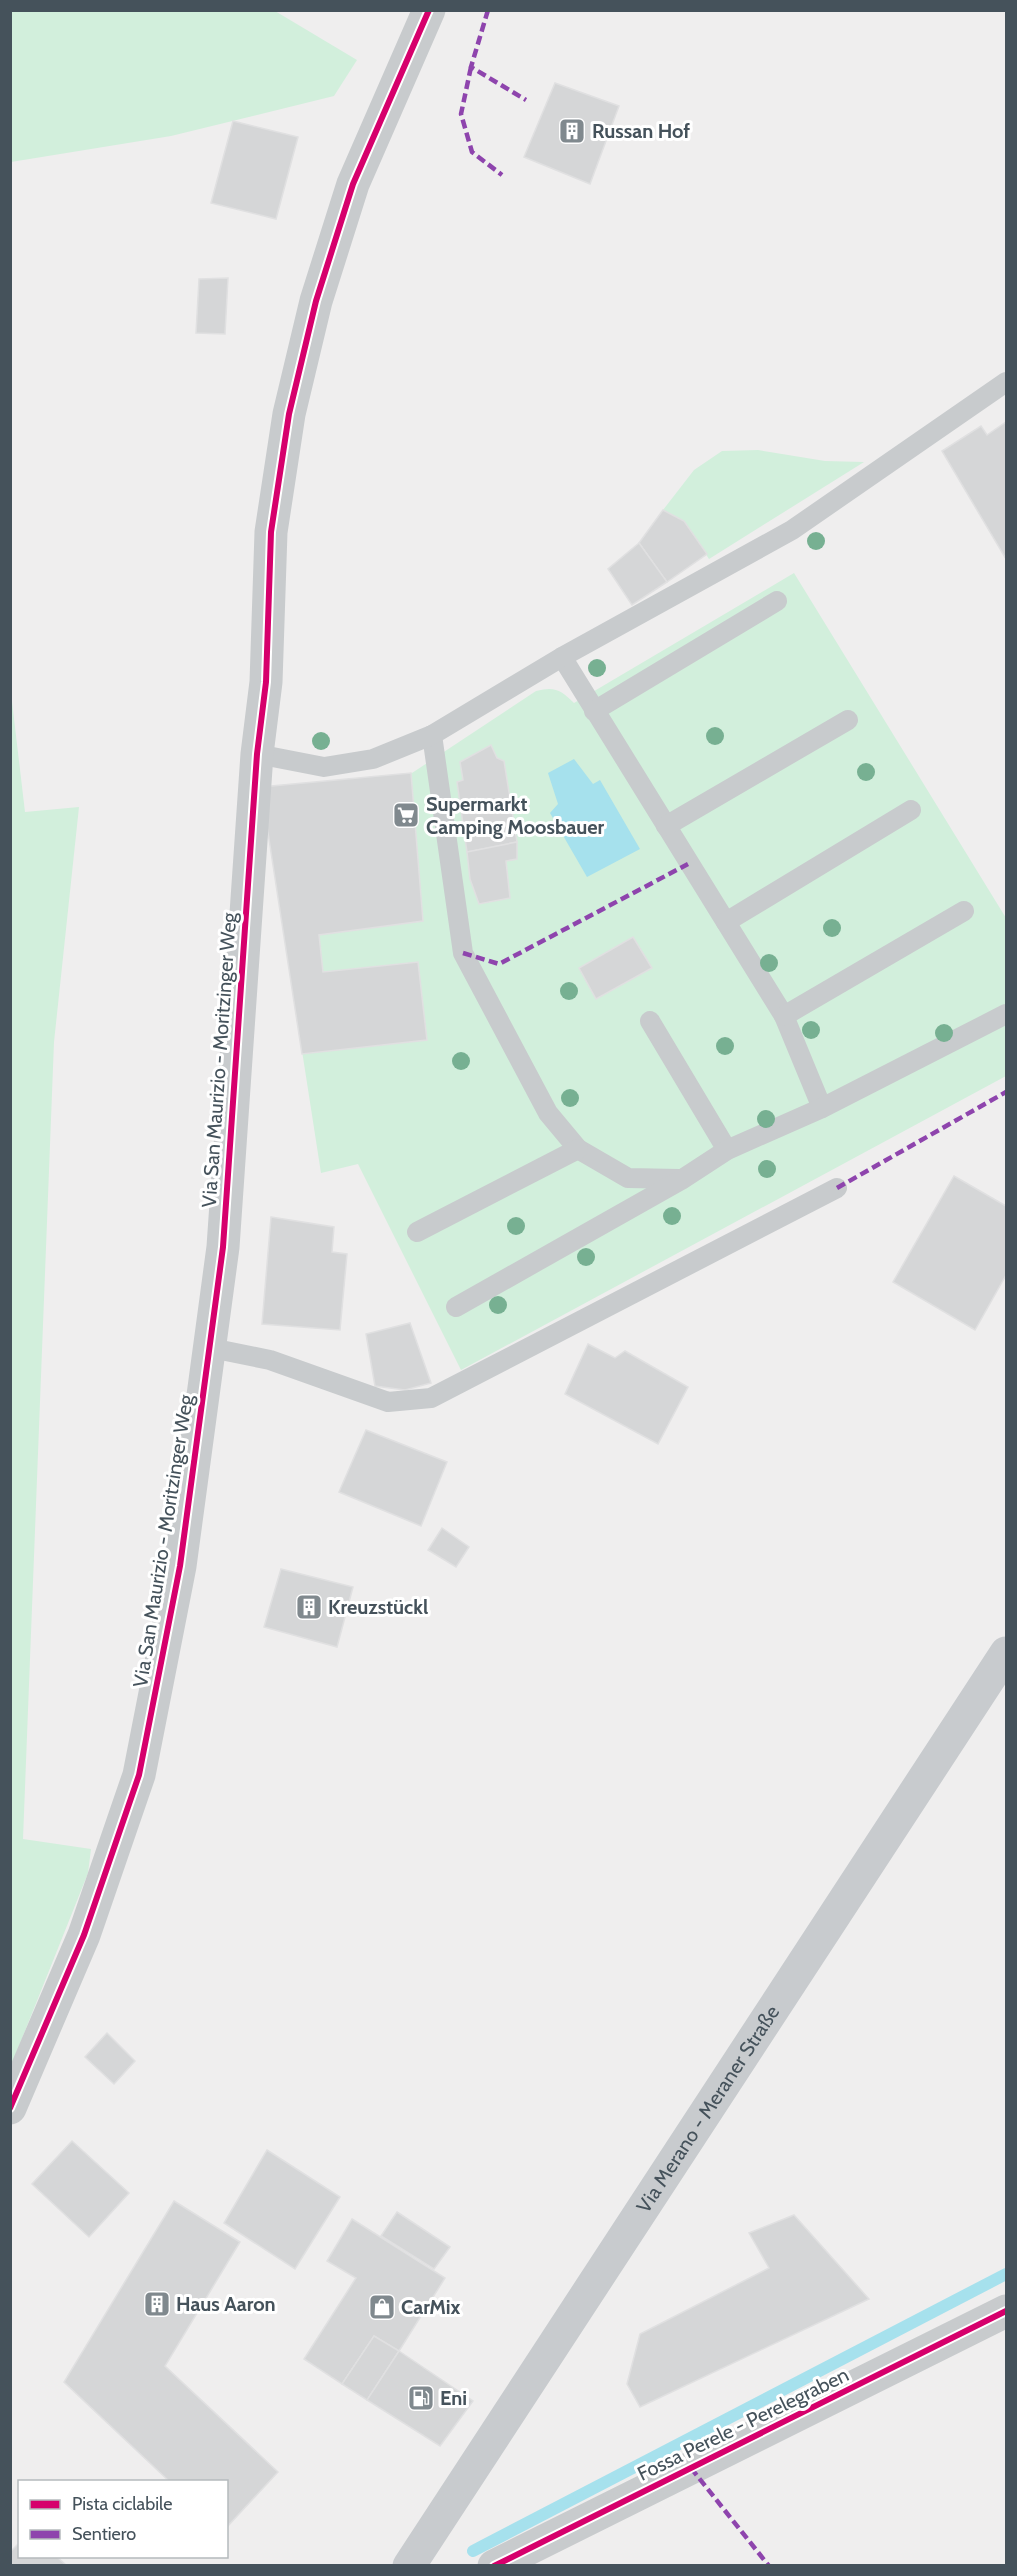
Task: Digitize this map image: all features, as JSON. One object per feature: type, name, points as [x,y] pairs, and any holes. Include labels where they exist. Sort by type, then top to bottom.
[{"type":"main road","name":"Via Merano - Meraner Straße","points":[[409,2565],[1006,1653]]},
{"type":"street","name":"Via San Maurizio - Moritzinger Weg","points":[[10,2108],[84,1935],[139,1775],[180,1566],[223,1247],[257,754],[266,682],[271,532],[289,414],[316,300],[353,184],[429,10]]},
{"type":"street","name":"Fossa Perele - Perelegraben","points":[[494,2565],[1006,2311]]},
{"type":"lane","points":[[257,754],[324,767],[373,759],[432,735],[562,657],[792,530],[1006,382]]},
{"type":"lane","points":[[594,711],[777,602]]},
{"type":"lane","points":[[562,657],[784,1017],[822,1108]]},
{"type":"lane","points":[[666,826],[848,720]]},
{"type":"lane","points":[[432,735],[463,953],[548,1113],[578,1149],[628,1178],[681,1179]]},
{"type":"lane","points":[[726,922],[911,810]]},
{"type":"lane","points":[[784,1017],[964,911]]},
{"type":"lane","points":[[456,1307],[681,1179],[727,1150],[822,1108],[1006,1014]]},
{"type":"lane","points":[[650,1021],[727,1150]]},
{"type":"lane","points":[[417,1232],[578,1149]]},
{"type":"lane","points":[[211,1348],[270,1360],[388,1402],[431,1398],[837,1188]]},
{"type":"green space","points":[[11,10],[275,11],[357,60],[334,96],[171,136],[11,162]]},
{"type":"green space","points":[[758,450],[825,461],[864,462],[709,559],[684,521],[663,510],[694,470],[722,451]]},
{"type":"green space","points":[[794,573],[1006,918],[1006,1076],[461,1370],[358,1164],[321,1173],[261,787],[412,773],[536,691],[557,690],[574,703]]},
{"type":"green space","points":[[11,693],[25,812],[79,807],[54,1042],[23,1839],[91,1849],[88,1873],[11,2066]]},
{"type":"water","points":[[574,759],[593,784],[600,780],[640,849],[587,877],[550,813],[558,804],[548,773]]},
{"type":"building","name":"Russan Hof","points":[[555,83],[619,106],[590,184],[524,157]]},
{"type":"building","points":[[233,121],[298,137],[276,219],[211,203]]},
{"type":"building","points":[[228,278],[225,334],[196,333],[199,279]]},
{"type":"building","points":[[1006,422],[1006,559],[942,451],[981,426],[987,435]]},
{"type":"building","points":[[663,510],[684,521],[707,554],[667,582],[639,543]]},
{"type":"building","points":[[639,543],[667,582],[632,605],[608,569]]},
{"type":"building","points":[[491,745],[497,758],[504,761],[517,842],[467,852],[457,782],[463,780],[460,762]]},
{"type":"building","points":[[411,773],[423,921],[319,935],[323,972],[418,962],[427,1040],[302,1054],[261,787]]},
{"type":"building","points":[[517,842],[517,859],[506,861],[510,898],[479,904],[470,879],[467,852]]},
{"type":"building","points":[[633,937],[652,968],[596,999],[579,968]]},
{"type":"building","points":[[954,1176],[1006,1206],[1006,1275],[975,1330],[893,1282]]},
{"type":"building","points":[[271,1217],[334,1227],[332,1252],[347,1254],[340,1330],[262,1324]]},
{"type":"building","points":[[410,1323],[431,1383],[405,1390],[375,1386],[366,1334]]},
{"type":"building","points":[[588,1344],[615,1358],[625,1351],[688,1387],[658,1444],[565,1394]]},
{"type":"building","points":[[366,1430],[447,1462],[421,1526],[339,1492]]},
{"type":"building","points":[[442,1528],[469,1547],[456,1567],[428,1550]]},
{"type":"building","name":"Kreuzstückl","points":[[281,1569],[353,1587],[337,1647],[264,1627]]},
{"type":"building","points":[[107,2033],[135,2061],[114,2084],[85,2057]]},
{"type":"building","points":[[72,2141],[129,2193],[89,2237],[32,2184]]},
{"type":"building","points":[[267,2150],[340,2197],[295,2269],[224,2223]]},
{"type":"building","name":"Haus Aaron","points":[[174,2201],[240,2242],[165,2366],[278,2472],[228,2526],[228,2480],[168,2480],[64,2382]]},
{"type":"building","points":[[397,2212],[450,2247],[434,2269],[381,2236]]},
{"type":"building","points":[[794,2215],[869,2299],[640,2407],[627,2384],[640,2334],[769,2268],[749,2233]]},
{"type":"building","name":"CarMix","points":[[352,2219],[445,2278],[399,2351],[374,2336],[342,2384],[304,2359],[356,2278],[327,2261]]},
{"type":"building","points":[[374,2336],[399,2351],[367,2400],[342,2384]]},
{"type":"building","points":[[399,2351],[473,2401],[440,2446],[367,2400]]},
{"type":"building","points":[[18,2544],[18,2558],[58,2558],[67,2566],[10,2566],[10,2552]]},
{"type":"waterway","points":[[473,2551],[1006,2274]]},
{"type":"marked path","points":[[488,10],[471,67],[526,100]]},
{"type":"marked path","points":[[471,67],[461,114],[472,152],[502,175]]},
{"type":"marked path","points":[[463,953],[499,964],[688,864]]},
{"type":"marked path","points":[[837,1188],[1006,1092]]},
{"type":"marked path","points":[[691,2468],[769,2566]]},
{"type":"cycle path","points":[[10,2108],[84,1935],[139,1775],[180,1566],[223,1247],[257,754],[266,682],[271,532],[289,414],[316,301],[353,184],[429,10]]},
{"type":"cycle path","points":[[494,2566],[1006,2311]]},
{"type":"place","name":"Russan Hof","points":[[572,131]]},
{"type":"place","name":"Supermarkt Camping Moosbauer","points":[[406,815]]},
{"type":"place","name":"Kreuzstückl","points":[[309,1607]]},
{"type":"place","name":"Haus Aaron","points":[[157,2304]]},
{"type":"place","name":"CarMix","points":[[382,2307]]},
{"type":"place","name":"Eni","points":[[421,2398]]}]
